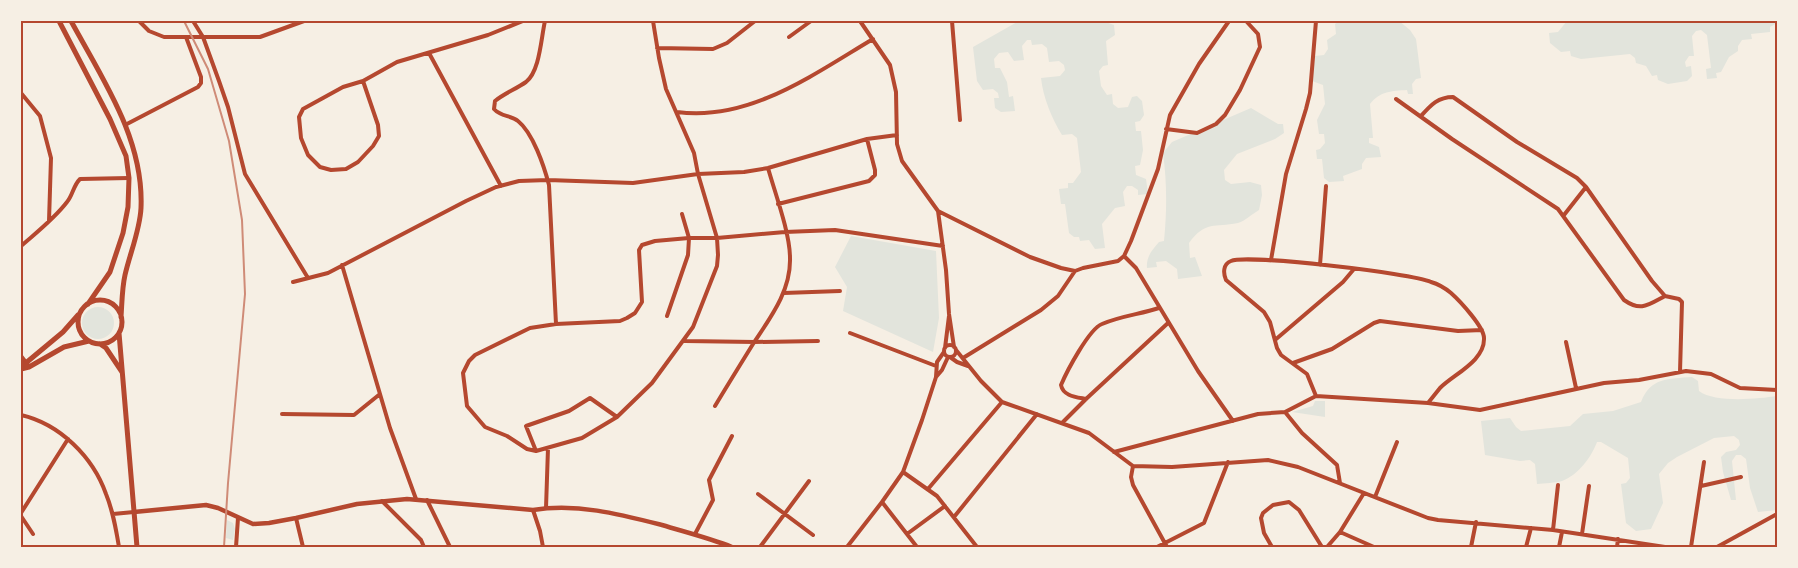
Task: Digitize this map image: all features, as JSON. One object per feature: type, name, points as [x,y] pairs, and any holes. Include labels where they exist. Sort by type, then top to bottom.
[{"type":"main road","points":[[24,367],[63,332],[88,304],[110,272],[121,240],[128,207],[129,178],[126,156],[110,119],[59,21]]},
{"type":"main road","points":[[71,21],[125,125],[133,144],[140,173],[141,210],[124,277],[121,328],[114,339],[108,343],[100,344]]},
{"type":"main road","points":[[88,304],[102,301],[109,303],[118,311],[121,317]]},
{"type":"main road","points":[[80,313],[78,319],[80,332],[89,341]]},
{"type":"main road","points":[[119,333],[137,547]]},
{"type":"main road","points":[[24,367],[64,347],[89,341],[106,348],[123,375]]},
{"type":"street","points":[[139,21],[149,31],[164,37],[260,37],[304,21]]},
{"type":"street","points":[[193,21],[203,37],[228,107],[245,174],[308,278]]},
{"type":"street","points":[[363,81],[378,125],[379,136],[373,146],[358,162],[346,168],[330,170],[320,167],[308,155],[301,138],[299,117],[303,109],[343,87],[363,81],[397,62],[488,35],[523,21]]},
{"type":"street","points":[[545,21],[535,72],[526,81],[495,101],[494,109],[498,114],[516,119],[527,130],[545,169],[548,180],[556,324]]},
{"type":"street","points":[[653,21],[666,89],[694,153],[698,174],[717,238],[718,255],[715,274],[700,315],[685,341],[652,383],[618,416],[582,438],[536,451],[527,450],[507,436],[485,427],[467,406],[463,373],[469,360],[475,355],[530,328],[556,324],[620,321],[635,313],[642,302],[640,248],[655,241],[717,238],[785,232],[834,230],[943,246]]},
{"type":"street","points":[[657,48],[713,48],[726,43],[755,21]]},
{"type":"street","points":[[789,37],[811,21]]},
{"type":"street","points":[[860,21],[885,56],[893,74],[896,92],[896,135],[902,161],[938,211],[955,354],[949,357],[936,377]]},
{"type":"street","points":[[952,21],[960,120]]},
{"type":"street","points":[[938,211],[1030,257],[1075,271],[1113,263],[1124,256],[1158,169],[1170,115],[1199,64],[1229,21]]},
{"type":"street","points":[[1166,129],[1197,133],[1216,124],[1225,115],[1240,90],[1260,47],[1258,34],[1246,21]]},
{"type":"street","points":[[1271,260],[1286,174],[1310,93],[1316,21]]},
{"type":"street","points":[[125,125],[198,87],[201,83],[201,77],[186,37]]},
{"type":"street","points":[[677,112],[699,114],[719,112],[776,95],[873,40]]},
{"type":"street","points":[[429,53],[501,186]]},
{"type":"street","points":[[21,93],[40,116],[51,158],[49,221]]},
{"type":"street","points":[[1421,116],[1437,100],[1453,97],[1517,142],[1577,178],[1586,187],[1641,267],[1665,296],[1679,299],[1682,302],[1680,372]]},
{"type":"street","points":[[1396,99],[1452,139],[1551,204],[1564,215],[1624,300],[1630,305],[1645,307],[1665,296]]},
{"type":"street","points":[[293,282],[328,273],[466,201],[501,186],[519,181],[548,180],[633,183],[698,174],[744,172],[768,168],[867,140],[896,135]]},
{"type":"street","points":[[778,204],[869,181],[875,175],[875,170],[867,140]]},
{"type":"street","points":[[715,406],[770,319],[784,292],[790,275],[790,256],[768,168]]},
{"type":"street","points":[[23,244],[69,201],[75,184],[80,179],[129,178]]},
{"type":"street","points":[[1320,265],[1326,186]]},
{"type":"street","points":[[1564,215],[1586,187]]},
{"type":"street","points":[[667,316],[686,262],[689,238],[682,214]]},
{"type":"street","points":[[1124,256],[1136,268],[1198,371],[1233,421]]},
{"type":"street","points":[[1316,396],[1306,374],[1281,355],[1270,322],[1264,312],[1226,280],[1224,269],[1231,261],[1239,259],[1271,260],[1392,273],[1429,280],[1451,293],[1482,330],[1484,336],[1483,347],[1472,362],[1440,389],[1428,403]]},
{"type":"street","points":[[342,266],[380,394],[401,460],[416,499]]},
{"type":"street","points":[[1275,340],[1343,282],[1354,268]]},
{"type":"street","points":[[963,358],[1041,310],[1058,296],[1075,271]]},
{"type":"street","points":[[784,292],[840,291]]},
{"type":"street","points":[[1086,399],[1070,395],[1062,390],[1061,385],[1091,331],[1100,324],[1159,308]]},
{"type":"street","points":[[949,314],[944,350],[949,357],[968,366]]},
{"type":"street","points":[[1293,363],[1332,349],[1374,323],[1380,322],[1458,332],[1482,330]]},
{"type":"street","points":[[1063,422],[1168,323]]},
{"type":"street","points":[[850,333],[936,366]]},
{"type":"street","points":[[685,341],[818,341]]},
{"type":"street","points":[[1566,342],[1576,388]]},
{"type":"street","points":[[847,547],[903,472],[936,377],[938,359],[950,345],[955,348],[968,366],[1002,402],[1063,422],[1089,433],[1132,466],[1172,467],[1228,462],[1277,461],[1298,467],[1428,518],[1452,522],[1476,522],[1553,530],[1665,547]]},
{"type":"street","points":[[21,356],[24,367]]},
{"type":"street","points":[[1114,452],[1258,414],[1285,412],[1316,396],[1428,403],[1480,410],[1576,388],[1694,371],[1711,374],[1740,388],[1777,390]]},
{"type":"street","points":[[282,414],[354,415],[380,394]]},
{"type":"street","points":[[536,451],[526,426],[569,411],[590,398],[618,416]]},
{"type":"street","points":[[928,489],[1002,402]]},
{"type":"street","points":[[1285,412],[1302,433],[1337,465],[1340,483]]},
{"type":"street","points":[[954,517],[1038,414]]},
{"type":"street","points":[[21,415],[38,420],[68,439],[80,450],[95,471],[106,492],[113,514],[119,547]]},
{"type":"street","points":[[695,534],[713,500],[709,480],[732,436]]},
{"type":"street","points":[[33,534],[21,515],[68,439]]},
{"type":"street","points":[[1375,497],[1397,442]]},
{"type":"street","points":[[546,508],[548,448]]},
{"type":"street","points":[[1157,547],[1166,545],[1204,523],[1228,462]]},
{"type":"street","points":[[1690,547],[1704,462]]},
{"type":"street","points":[[1132,466],[1133,485],[1166,545]]},
{"type":"street","points":[[903,472],[928,489],[945,506],[978,547]]},
{"type":"street","points":[[1701,486],[1741,477]]},
{"type":"street","points":[[760,547],[809,481]]},
{"type":"street","points":[[1553,530],[1558,485]]},
{"type":"street","points":[[1582,534],[1588,486]]},
{"type":"street","points":[[1328,547],[1340,532],[1364,493]]},
{"type":"street","points":[[758,494],[813,535]]},
{"type":"street","points":[[113,514],[206,505],[218,508],[252,524],[296,518],[357,504],[416,499],[533,510],[546,508],[599,510],[619,513],[695,534],[732,547]]},
{"type":"street","points":[[427,500],[450,547]]},
{"type":"street","points":[[382,501],[421,540],[424,547]]},
{"type":"street","points":[[882,502],[917,547]]},
{"type":"street","points":[[1272,547],[1264,533],[1261,518],[1267,508],[1283,502],[1289,502],[1299,510],[1322,547]]},
{"type":"street","points":[[907,534],[945,506]]},
{"type":"street","points":[[533,510],[543,547]]},
{"type":"street","points":[[1717,547],[1777,514]]},
{"type":"street","points":[[236,547],[238,518]]},
{"type":"street","points":[[296,518],[304,547]]},
{"type":"street","points":[[1471,547],[1476,522]]},
{"type":"street","points":[[1526,547],[1531,528]]},
{"type":"street","points":[[1340,532],[1374,547]]},
{"type":"street","points":[[1559,547],[1562,532]]},
{"type":"street","points":[[1616,547],[1618,539]]},
{"type":"shaded area","points":[[1019,21],[1103,21],[1114,25],[1115,35],[1106,41],[1108,65],[1103,66],[1099,71],[1101,86],[1107,95],[1112,94],[1113,104],[1118,108],[1128,107],[1132,97],[1137,96],[1142,101],[1144,115],[1140,121],[1135,122],[1136,131],[1141,131],[1143,150],[1140,165],[1135,166],[1136,175],[1146,179],[1148,194],[1138,195],[1138,190],[1132,186],[1127,186],[1123,192],[1125,206],[1115,208],[1102,224],[1105,248],[1095,249],[1089,240],[1080,241],[1079,237],[1074,237],[1069,233],[1065,204],[1061,204],[1059,189],[1068,188],[1068,183],[1073,183],[1081,172],[1077,138],[1072,134],[1062,135],[1048,108],[1041,78],[1060,76],[1065,70],[1064,65],[1059,61],[1049,62],[1047,48],[1042,44],[1032,45],[1031,40],[1027,40],[1022,46],[1024,60],[1014,61],[1008,52],[999,53],[994,59],[995,68],[1000,68],[1007,82],[1009,97],[1013,96],[1015,111],[1001,112],[995,108],[994,98],[999,98],[998,93],[993,89],[983,90],[977,81],[973,47]]},
{"type":"shaded area","points":[[1339,21],[1399,21],[1410,30],[1416,39],[1421,78],[1416,79],[1412,84],[1413,94],[1408,94],[1407,90],[1387,92],[1378,96],[1370,104],[1373,138],[1369,138],[1369,143],[1379,147],[1381,157],[1366,158],[1362,164],[1362,169],[1343,176],[1344,181],[1329,182],[1324,178],[1322,159],[1317,159],[1316,150],[1320,149],[1325,143],[1324,134],[1319,134],[1317,120],[1325,104],[1323,85],[1312,81],[1315,56],[1324,55],[1328,49],[1327,40],[1336,34],[1335,24]]},
{"type":"shaded area","points":[[1567,21],[1777,21],[1777,23],[1770,27],[1770,32],[1751,34],[1752,39],[1742,40],[1738,46],[1738,51],[1729,57],[1721,72],[1716,73],[1717,78],[1707,79],[1706,69],[1711,68],[1707,35],[1701,30],[1696,31],[1692,36],[1694,56],[1689,56],[1685,62],[1686,67],[1691,66],[1692,76],[1687,81],[1668,84],[1658,80],[1657,75],[1652,76],[1646,66],[1636,63],[1635,58],[1630,54],[1581,59],[1571,56],[1570,51],[1561,52],[1550,43],[1549,33],[1558,32]]},
{"type":"shaded area","points":[[1251,108],[1278,124],[1283,124],[1284,133],[1275,139],[1237,154],[1224,170],[1225,180],[1231,184],[1250,182],[1261,185],[1262,195],[1259,210],[1241,222],[1211,226],[1200,231],[1195,236],[1189,243],[1190,258],[1195,257],[1202,276],[1178,279],[1177,269],[1166,261],[1156,262],[1157,267],[1147,268],[1147,260],[1152,251],[1159,242],[1164,241],[1166,197],[1163,153],[1172,142]]},
{"type":"shaded area","points":[[851,236],[936,251],[939,318],[933,352],[843,311],[847,287],[835,267]]},
{"type":"shaded area","points":[[98,307],[109,312],[114,323],[109,334],[98,339],[87,334],[82,323],[87,312]]},
{"type":"shaded area","points":[[1692,377],[1698,381],[1699,391],[1706,395],[1725,399],[1777,396],[1777,510],[1758,512],[1750,488],[1746,459],[1741,455],[1736,455],[1732,461],[1736,500],[1731,500],[1721,457],[1726,452],[1736,450],[1740,445],[1739,440],[1734,436],[1714,438],[1668,463],[1659,474],[1663,503],[1651,529],[1636,531],[1626,523],[1621,484],[1626,483],[1630,478],[1628,458],[1601,442],[1597,442],[1588,460],[1579,470],[1562,481],[1553,483],[1537,484],[1535,464],[1530,460],[1520,461],[1485,455],[1481,421],[1510,418],[1521,431],[1570,426],[1583,414],[1613,411],[1641,402],[1650,388],[1661,381]]},
{"type":"shaded area","points":[[1315,401],[1325,401],[1325,417],[1292,412],[1313,406]]},
{"type":"shaded area","points":[[227,520],[233,523],[235,529],[233,540],[226,538]]},
{"type":"railway","points":[[184,21],[208,69],[229,141],[242,220],[245,294],[224,547]]}]
